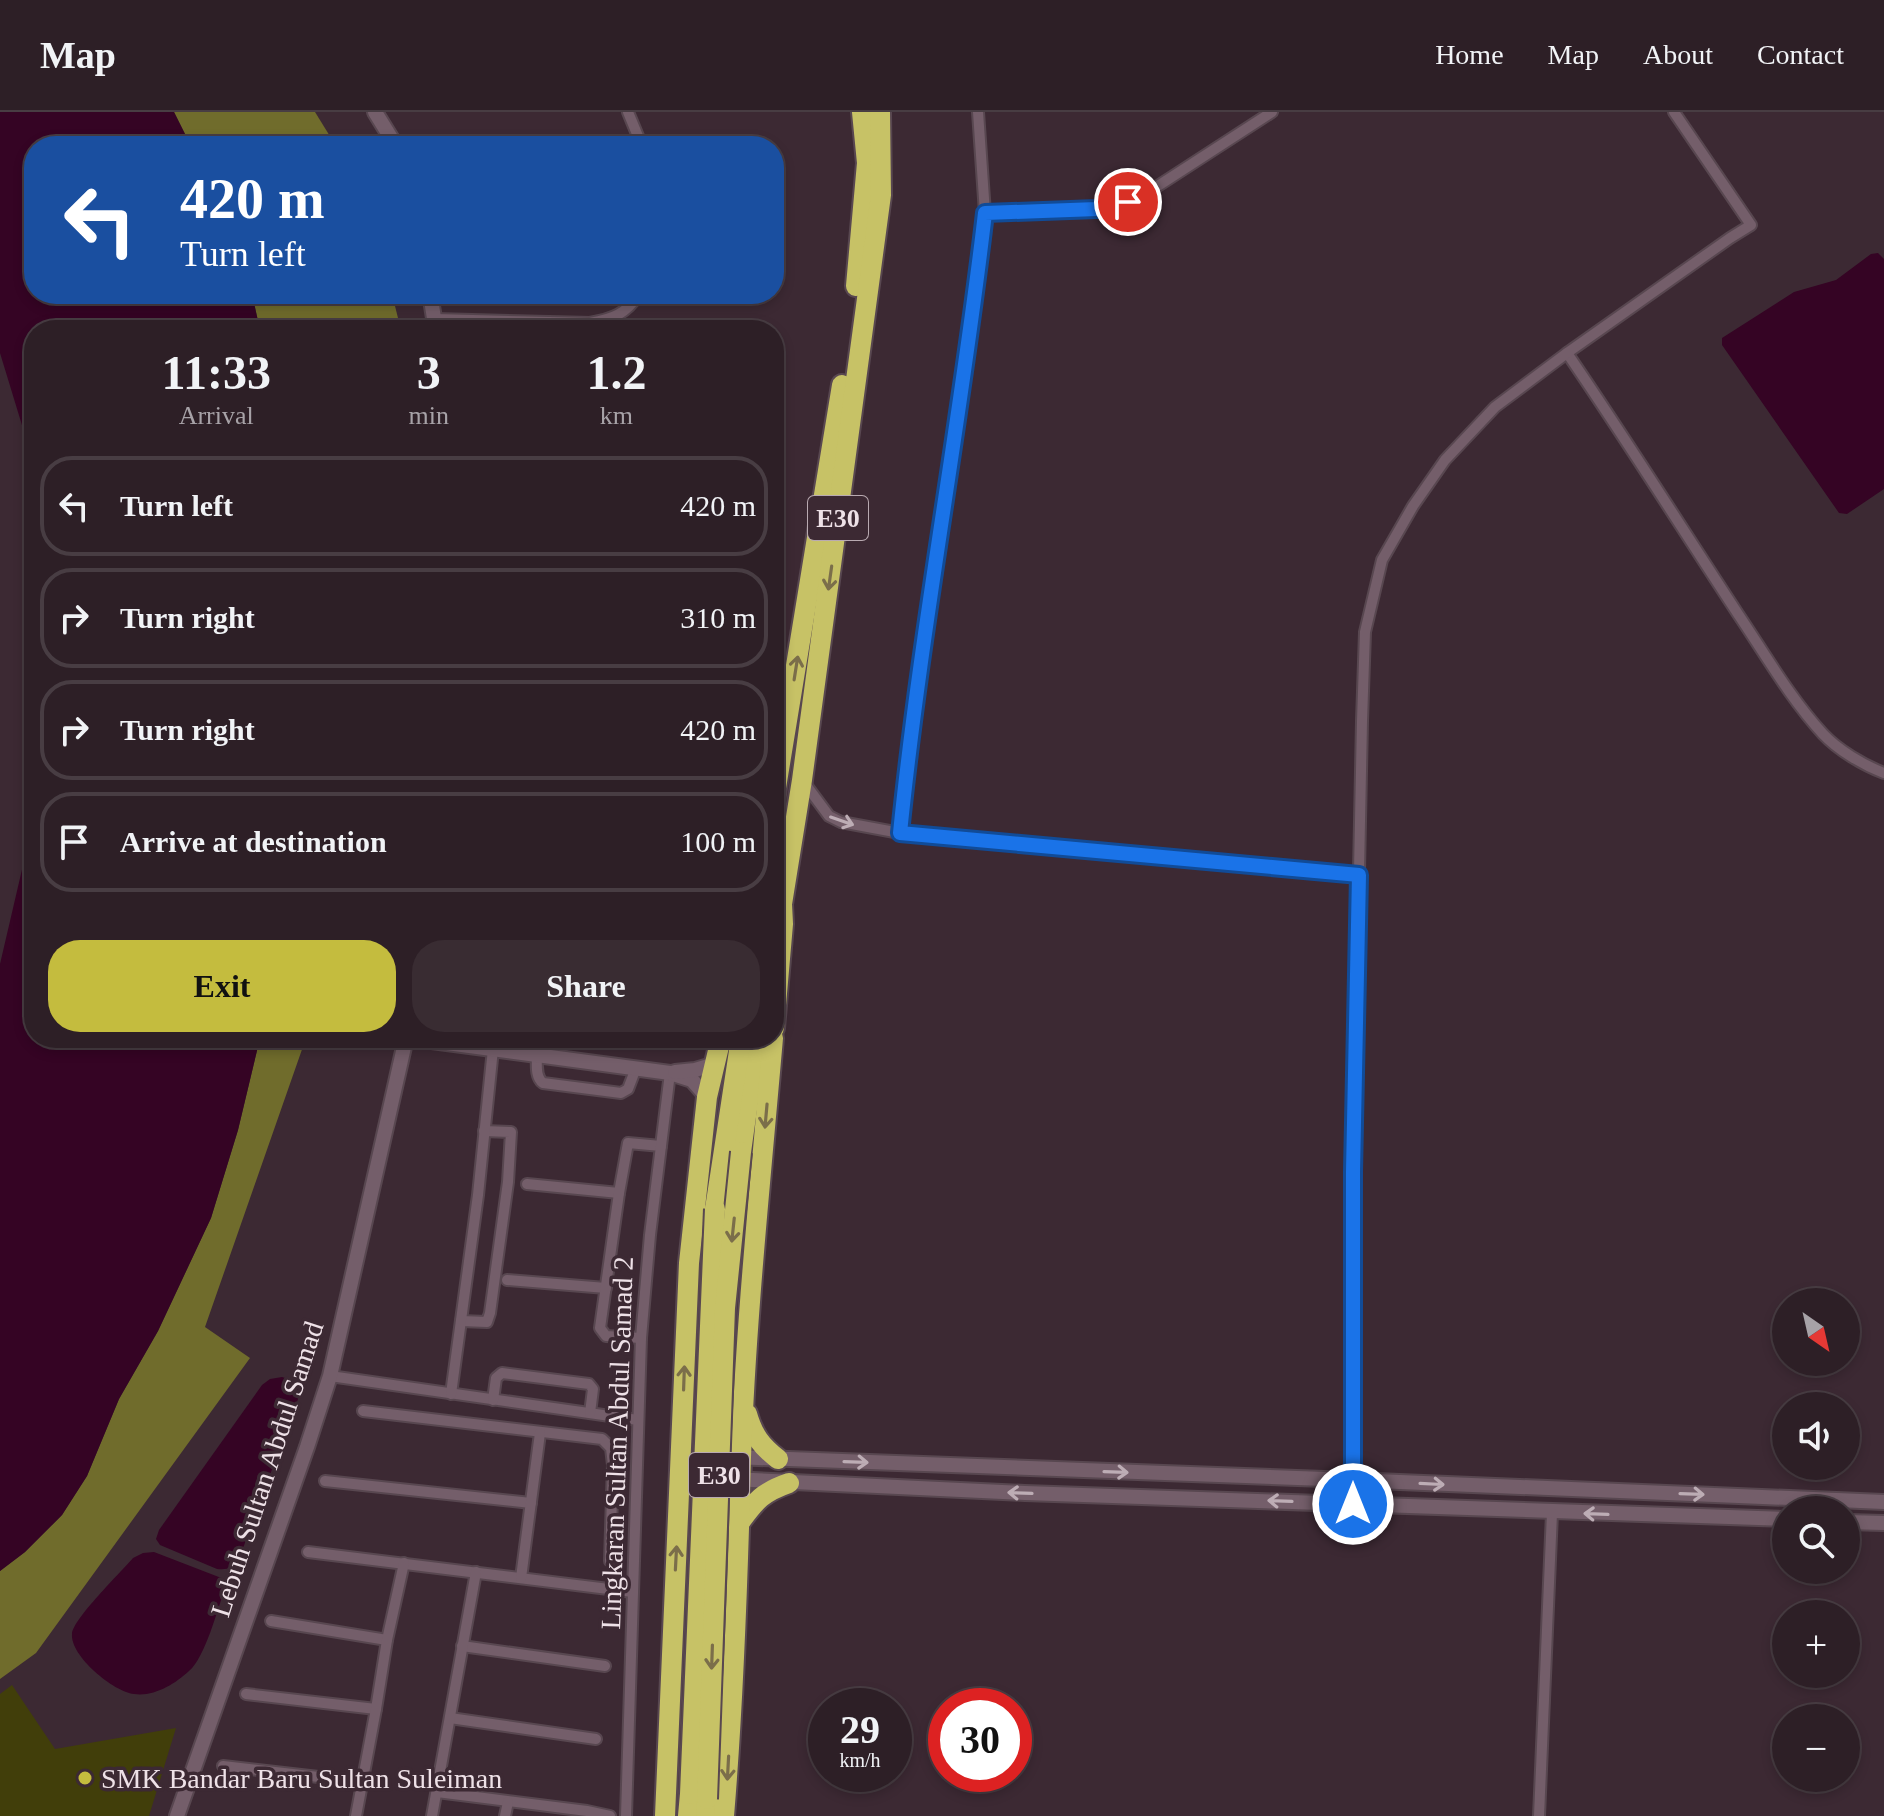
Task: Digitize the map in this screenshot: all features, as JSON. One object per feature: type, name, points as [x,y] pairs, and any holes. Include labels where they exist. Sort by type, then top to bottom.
[{"type":"highway","name":"E30","points":[[784,740],[850,341],[867,163],[862,112]]},
{"type":"highway","name":"E30","points":[[784,879],[802,780],[881,195],[880,112]]},
{"type":"highway","points":[[665,1816],[689,1263],[707,1097],[719,1048]]},
{"type":"highway","name":"E30","points":[[701,1803],[715,1209],[739,1048]]},
{"type":"highway","name":"E30","points":[[688,1816],[701,1803],[725,1308],[756,1048]]},
{"type":"highway","points":[[724,1816],[749,1318],[772,1048]]},
{"type":"highway","points":[[745,1407],[756,1439],[778,1459]]},
{"type":"highway","points":[[740,1522],[760,1496],[789,1483]]},
{"type":"street","points":[[375,112],[391,136]]},
{"type":"street","points":[[628,112],[638,136]]},
{"type":"street","points":[[881,195],[886,166],[887,112]]},
{"type":"street","points":[[900,833],[912,723],[973,317],[985,213],[978,112]]},
{"type":"street","points":[[985,213],[1097,209],[1128,202],[1147,193],[1272,112]]},
{"type":"street","points":[[1353,1504],[1353,1172],[1365,632],[1382,560],[1413,506],[1445,460],[1495,407],[1751,225],[1674,112]]},
{"type":"street","points":[[607,320],[633,304]]},
{"type":"street","points":[[1567,353],[1798,702],[1824,735],[1844,751],[1884,773]]},
{"type":"street","points":[[802,780],[829,816],[841,822],[900,833],[1359,875]]},
{"type":"street","name":"Lebuh Sultan Abdul Samad","points":[[177,1816],[330,1376],[406,1048]]},
{"type":"street","points":[[485,1048],[670,1073],[692,1080],[707,1097]]},
{"type":"street","points":[[451,1394],[493,1049]]},
{"type":"street","points":[[537,1055],[537,1075],[543,1083],[621,1093],[626,1092],[636,1068]]},
{"type":"street","points":[[670,1073],[715,1064]]},
{"type":"street","name":"Lingkaran Sultan Abdul Samad 2","points":[[626,1816],[641,1338],[670,1073]]},
{"type":"street","points":[[461,1321],[487,1322],[508,1182],[511,1132],[484,1131]]},
{"type":"street","points":[[641,1338],[606,1336],[600,1328],[628,1143],[661,1146]]},
{"type":"street","points":[[527,1184],[619,1193]]},
{"type":"street","points":[[507,1280],[606,1288]]},
{"type":"street","points":[[493,1400],[496,1378],[502,1373],[589,1384],[593,1389],[590,1413]]},
{"type":"street","points":[[330,1376],[638,1420]]},
{"type":"street","points":[[363,1411],[602,1439],[611,1448],[613,1465],[610,1561]]},
{"type":"street","points":[[521,1578],[540,1433]]},
{"type":"street","points":[[680,1466],[741,1457],[1772,1498]]},
{"type":"street","points":[[680,1466],[742,1480],[789,1483],[1772,1519]]},
{"type":"street","points":[[1148,1497],[1149,1474]]},
{"type":"street","points":[[325,1481],[531,1503]]},
{"type":"street","points":[[1860,1501],[1884,1502]]},
{"type":"street","points":[[1539,1816],[1552,1513]]},
{"type":"street","points":[[1860,1522],[1884,1523]]},
{"type":"street","points":[[308,1552],[633,1592]]},
{"type":"street","points":[[356,1816],[404,1563]]},
{"type":"street","points":[[432,1816],[476,1572]]},
{"type":"street","points":[[271,1621],[387,1640]]},
{"type":"street","points":[[462,1646],[605,1666]]},
{"type":"street","points":[[246,1694],[376,1709]]},
{"type":"street","points":[[450,1718],[596,1739]]},
{"type":"street","points":[[223,1766],[362,1782]]},
{"type":"street","points":[[437,1792],[610,1816]]},
{"type":"street","points":[[505,1816],[508,1802]]},
{"type":"shaded area","points":[[0,112],[174,112],[186,136],[24,136],[24,304],[254,304],[258,320],[24,320],[24,432],[0,353]]},
{"type":"shaded area","points":[[174,112],[315,112],[330,136],[186,136]]},
{"type":"shaded area","points":[[1878,253],[1884,259],[1884,489],[1847,514],[1839,513],[1722,345],[1722,338],[1794,292],[1836,280],[1871,254]]},
{"type":"shaded area","points":[[254,304],[394,304],[398,320],[258,320]]},
{"type":"shaded area","points":[[24,861],[24,1048],[258,1048],[238,1130],[211,1218],[158,1331],[119,1399],[87,1476],[62,1515],[25,1552],[0,1571],[0,964]]},
{"type":"shaded area","points":[[258,1048],[303,1048],[205,1327],[250,1358],[36,1653],[0,1679],[0,1571],[25,1552],[62,1515],[87,1476],[119,1399],[158,1331],[211,1218],[238,1130]]},
{"type":"shaded area","points":[[282,1377],[295,1381],[298,1399],[237,1562],[230,1568],[217,1569],[160,1545],[156,1539],[159,1530],[262,1385],[270,1379]]},
{"type":"shaded area","points":[[154,1552],[224,1579],[225,1588],[195,1665],[171,1685],[149,1694],[134,1694],[116,1687],[95,1672],[78,1652],[72,1634],[89,1607],[133,1558]]},
{"type":"shaded area","name":"SMK Bandar Baru Sultan Suleiman","points":[[12,1685],[55,1749],[176,1728],[149,1816],[0,1816],[0,1694]]},
{"type":"place","name":"SMK Bandar Baru Sultan Suleiman","points":[[85,1778]]},
{"type":"route","points":[[1128,202],[1097,209],[985,213],[973,317],[912,723],[900,833],[1359,875],[1353,1172],[1353,1504]]}]
